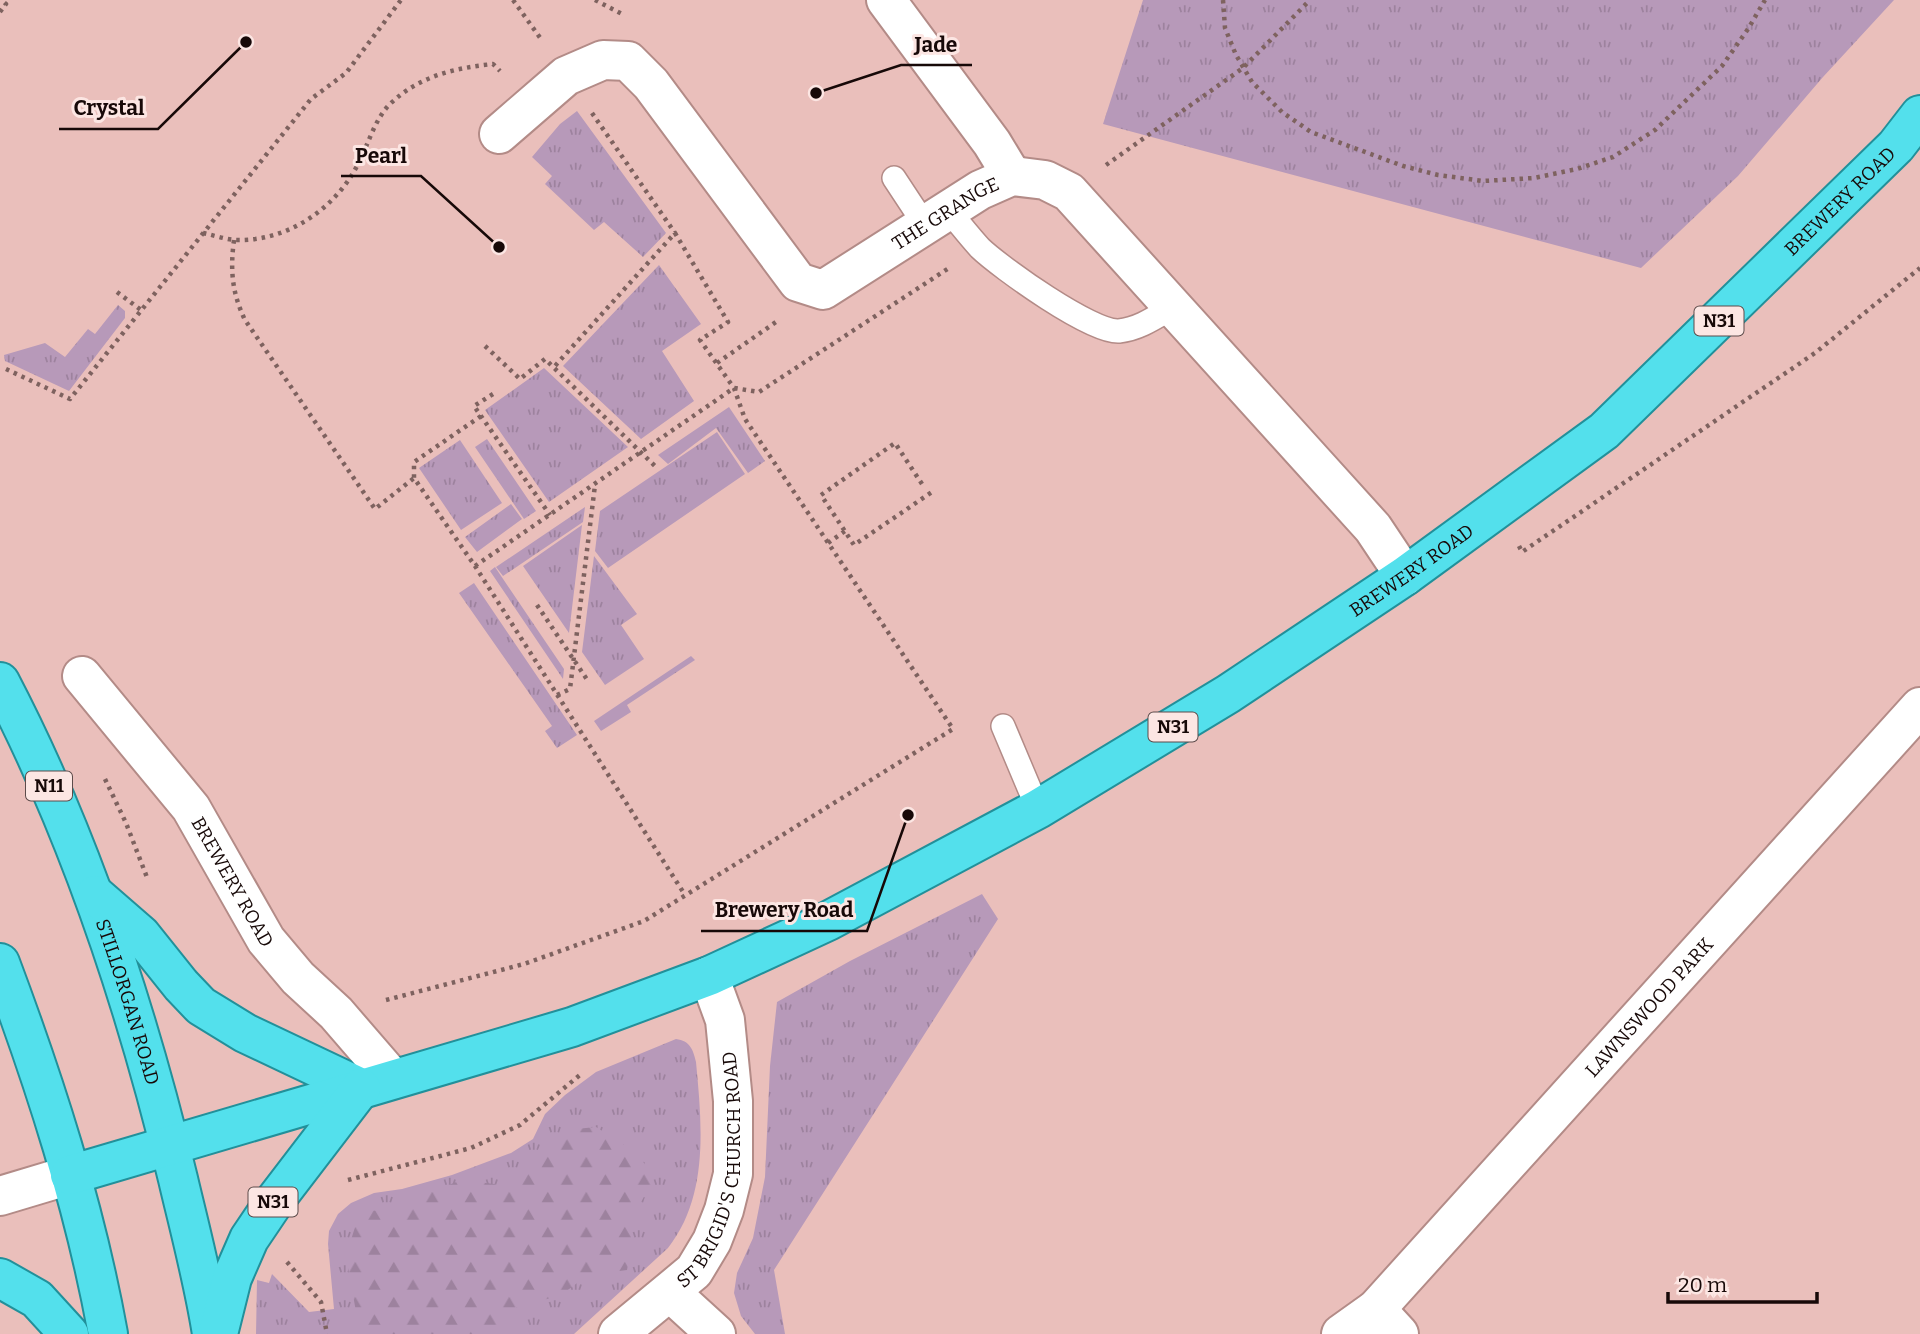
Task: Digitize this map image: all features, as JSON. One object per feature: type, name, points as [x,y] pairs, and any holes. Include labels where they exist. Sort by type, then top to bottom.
[{"type":"highway","name":"BREWERY ROAD","points":[[70,1175],[572,1027],[709,976],[828,921],[1038,809],[1228,694],[1405,576],[1604,431],[1896,146],[1920,115]]},
{"type":"highway","name":"STILLORGAN ROAD","points":[[0,682],[30,738],[92,892],[132,1005],[170,1145],[212,1334]]},
{"type":"highway","points":[[92,892],[141,935],[201,1006],[245,1033],[377,1083]]},
{"type":"highway","points":[[0,962],[36,1060],[70,1175],[108,1334]]},
{"type":"highway","name":"N31","points":[[218,1334],[229,1286],[249,1238],[275,1199],[377,1083]]},
{"type":"highway","points":[[0,1279],[37,1299],[69,1334]]},
{"type":"street","points":[[886,0],[992,143],[1012,176]]},
{"type":"street","points":[[499,134],[566,76],[604,60],[628,61],[651,84],[798,282],[823,290]]},
{"type":"street","name":"THE GRANGE","points":[[823,290],[981,190],[1012,176],[1045,180],[1069,192],[1373,528],[1405,576]]},
{"type":"street","name":"BREWERY ROAD","points":[[82,676],[191,808],[266,940],[298,978],[336,1013],[377,1083]]},
{"type":"street","name":"LAWNSWOOD PARK","points":[[1341,1334],[1388,1321],[1920,707]]},
{"type":"street","name":"ST BRIGID'S CHURCH ROAD","points":[[618,1334],[694,1270],[712,1241],[733,1174],[733,1101],[729,1044],[722,1008],[709,976]]},
{"type":"street","points":[[0,1196],[70,1175]]},
{"type":"street","points":[[670,1292],[716,1334]]},
{"type":"lane","points":[[894,178],[937,218],[1087,323],[1116,331],[1142,325],[1173,307]]},
{"type":"lane","points":[[1003,726],[1038,809]]},
{"type":"path","points":[[0,12],[6,4],[1,0]]},
{"type":"path","points":[[6,369],[70,399],[311,99],[346,73],[401,0]]},
{"type":"path","points":[[336,1013],[524,964],[643,921],[953,729],[745,419],[734,388],[700,340],[728,321],[675,233],[513,0]]},
{"type":"path","points":[[1223,0],[1225,28],[1243,68],[1252,82],[1282,112],[1311,132],[1403,166],[1438,175],[1483,181],[1534,178],[1577,169],[1613,157],[1654,130],[1722,66],[1765,0]]},
{"type":"path","points":[[1069,192],[1243,68],[1310,0]]},
{"type":"path","points":[[203,233],[234,240],[267,237],[303,223],[333,201],[356,167],[370,136],[389,106],[416,83],[465,67],[493,64],[498,72],[509,64]]},
{"type":"path","points":[[554,367],[675,233]]},
{"type":"path","points":[[234,240],[232,284],[245,320],[375,509],[414,478]]},
{"type":"path","points":[[475,566],[734,388],[760,391],[981,248]]},
{"type":"path","points":[[1500,506],[1522,552],[1815,353],[1920,268]]},
{"type":"path","points":[[717,363],[823,290]]},
{"type":"path","points":[[117,292],[141,310]]},
{"type":"path","points":[[485,346],[520,379],[545,359],[657,468]]},
{"type":"path","points":[[493,394],[474,406],[550,515]]},
{"type":"path","points":[[481,416],[414,462],[414,478],[475,566],[685,895]]},
{"type":"path","points":[[922,484],[895,443],[821,495],[854,545],[932,492]]},
{"type":"path","points":[[557,695],[570,689],[595,485]]},
{"type":"path","points":[[828,542],[845,531]]},
{"type":"path","points":[[537,605],[588,681]]},
{"type":"path","points":[[99,768],[126,823],[153,891]]},
{"type":"path","points":[[283,1258],[321,1303],[327,1334]]},
{"type":"green space","points":[[1143,0],[1894,0],[1738,176],[1641,268],[1103,124]]},
{"type":"green space","points":[[577,111],[666,233],[643,257],[604,222],[594,230],[545,184],[552,176],[532,157],[560,124]]},
{"type":"green space","points":[[659,265],[701,324],[662,351],[694,401],[641,439],[563,366]]},
{"type":"green space","points":[[118,305],[125,311],[125,318],[69,391],[5,361],[4,355],[45,343],[65,357],[88,329],[95,334]]},
{"type":"green space","points":[[544,368],[628,447],[549,502],[485,410]]},
{"type":"green space","points":[[729,407],[765,461],[748,473],[716,428],[668,464],[658,455]]},
{"type":"green space","points":[[717,432],[745,474],[608,568],[595,551],[600,511]]},
{"type":"green space","points":[[487,439],[536,511],[524,519],[475,447]]},
{"type":"green space","points":[[460,440],[502,503],[461,530],[419,468]]},
{"type":"green space","points":[[511,504],[522,519],[477,552],[465,537]]},
{"type":"green space","points":[[585,507],[583,522],[503,576],[496,567]]},
{"type":"green space","points":[[582,525],[569,633],[523,566]]},
{"type":"green space","points":[[594,556],[637,614],[621,625],[644,659],[605,685],[582,652]]},
{"type":"green space","points":[[495,567],[564,669],[563,679],[490,571]]},
{"type":"green space","points":[[474,583],[577,735],[557,748],[545,731],[552,726],[459,593]]},
{"type":"green space","points":[[691,656],[695,660],[627,705],[631,712],[601,731],[594,721]]},
{"type":"green space","points":[[982,894],[998,919],[774,1270],[785,1334],[755,1334],[741,1316],[734,1293],[737,1273],[753,1238],[765,1177],[770,1066],[777,1002],[850,961]]},
{"type":"green space","points":[[676,1039],[688,1044],[696,1062],[701,1135],[700,1159],[691,1206],[668,1248],[574,1334],[256,1334],[257,1280],[269,1283],[272,1274],[309,1312],[334,1309],[329,1231],[338,1214],[351,1203],[374,1193],[402,1189],[452,1175],[511,1153],[533,1139],[545,1114],[596,1072]]},
{"type":"green space","points":[[596,1127],[640,1155],[653,1182],[628,1223],[633,1238],[627,1270],[588,1275],[561,1295],[515,1308],[499,1334],[360,1334],[346,1256],[360,1211],[399,1210],[416,1197],[462,1180],[519,1187],[539,1148],[566,1130]]},
{"type":"place","name":"Crystal","points":[[246,42]]},
{"type":"place","name":"Jade","points":[[816,93]]},
{"type":"place","name":"Pearl","points":[[499,247]]},
{"type":"place","name":"Brewery Road","points":[[908,815]]}]
